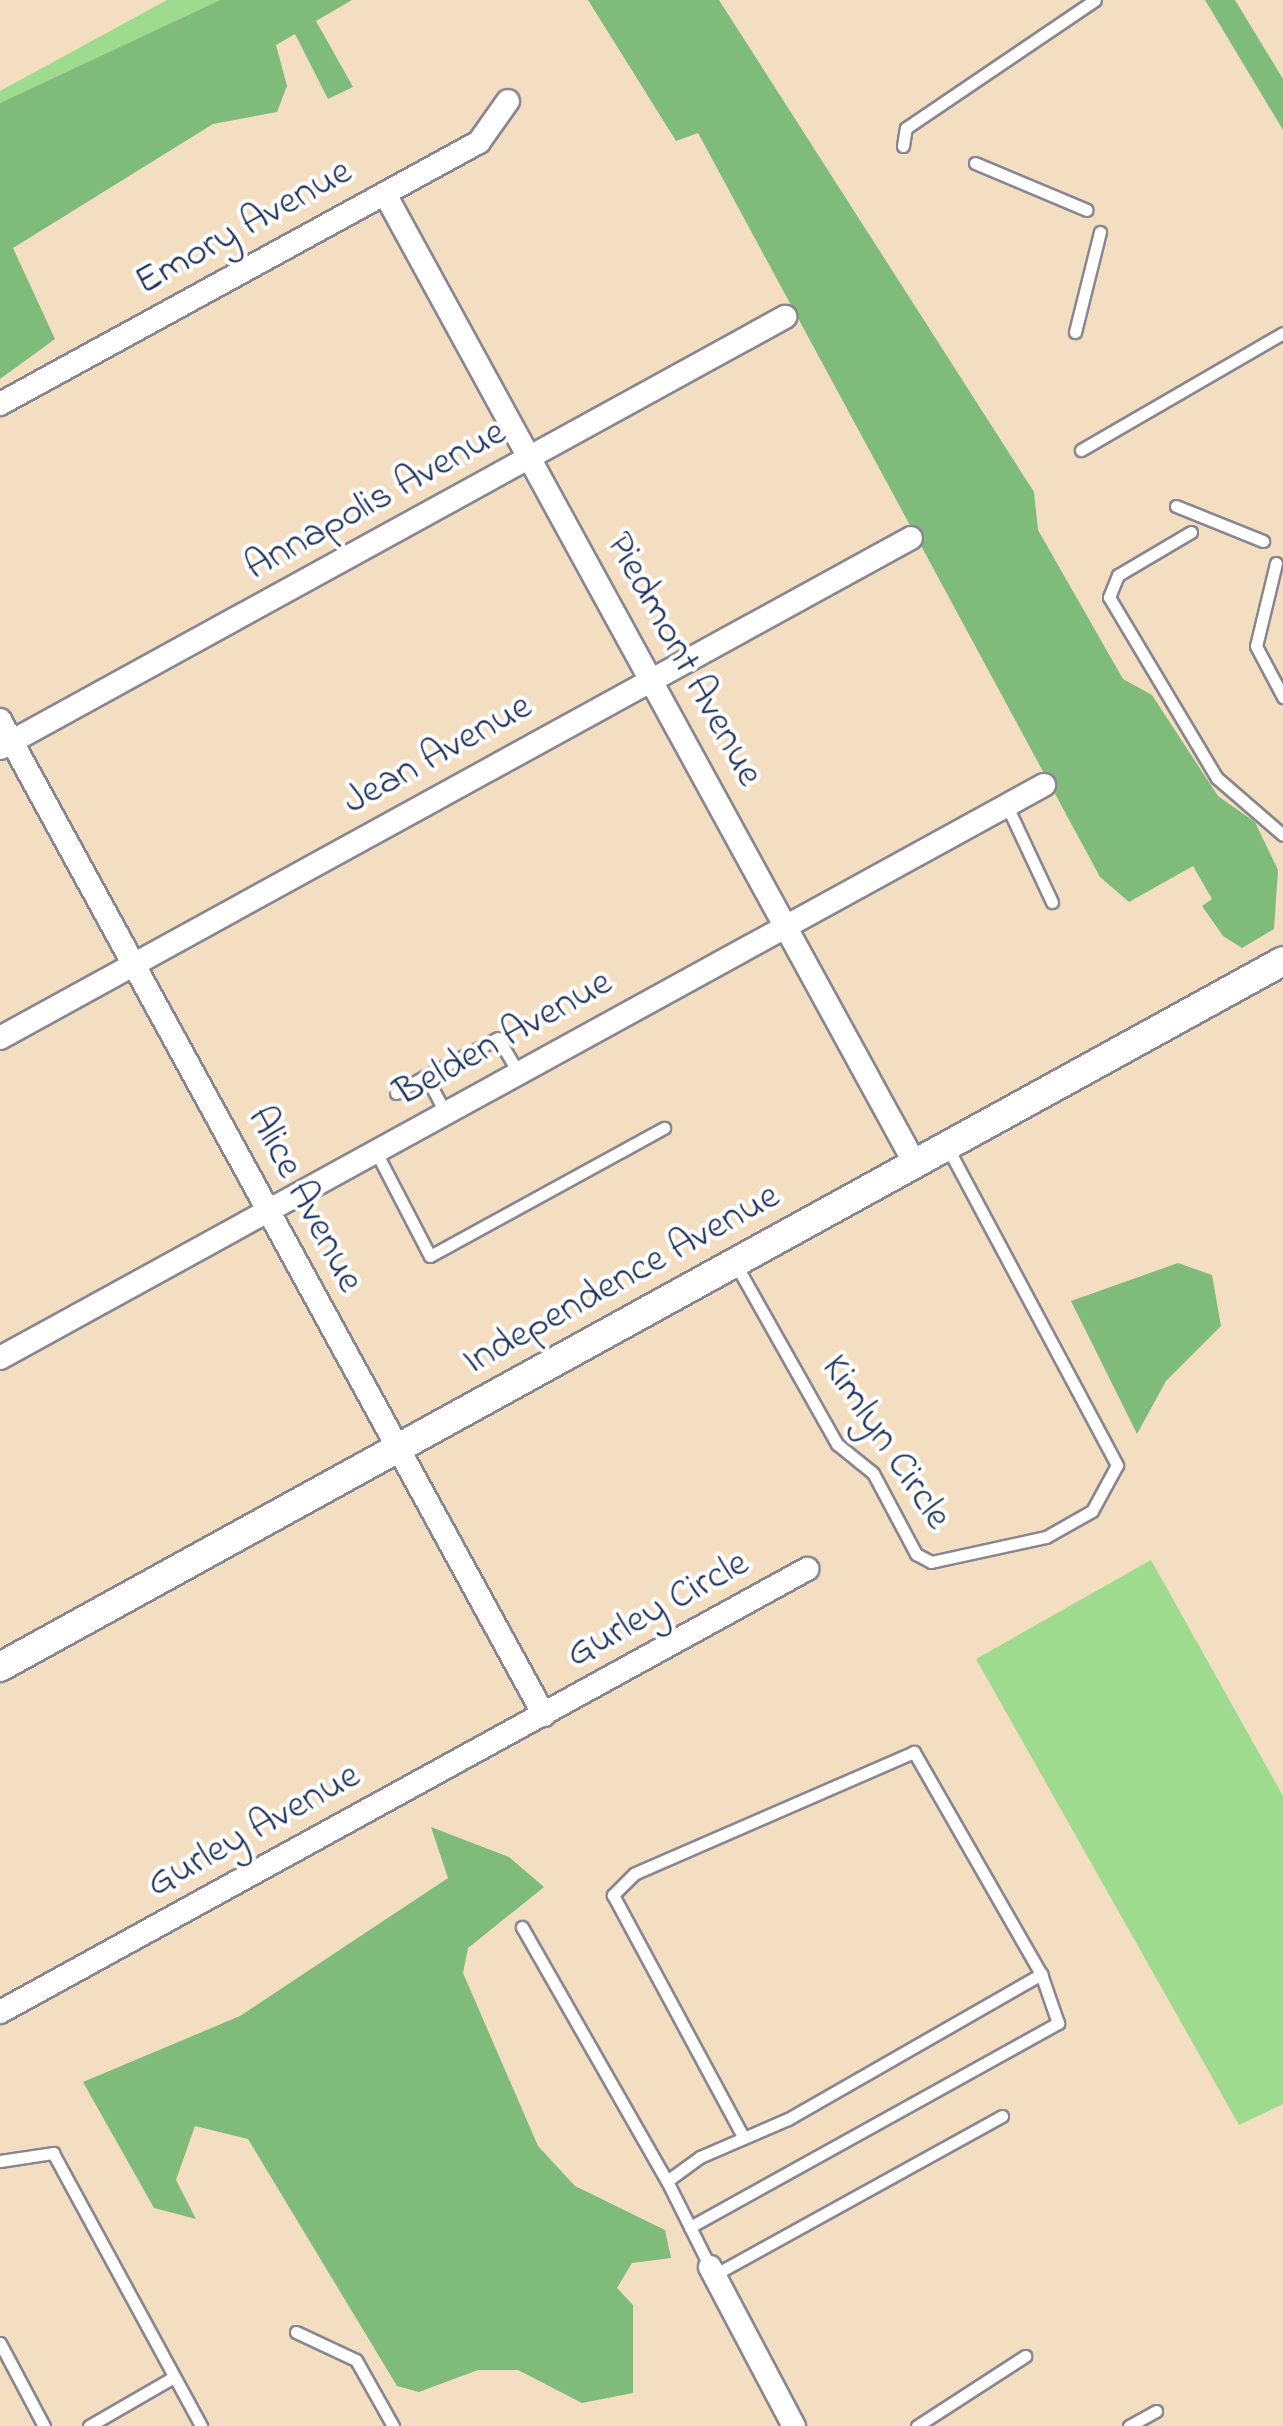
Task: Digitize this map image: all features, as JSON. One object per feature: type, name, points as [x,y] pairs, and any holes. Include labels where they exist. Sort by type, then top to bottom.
[{"type":"street","name":"Emory Avenue","points":[[0,404],[386,194],[493,131],[508,101]]},
{"type":"street","name":"Piedmont Avenue","points":[[386,194],[914,1162]]},
{"type":"street","name":"Annapolis Avenue","points":[[6,745],[786,316]]},
{"type":"street","name":"Jean Avenue","points":[[0,1038],[911,538]]},
{"type":"street","name":"Alice Avenue","points":[[0,720],[6,745],[133,965],[544,1715]]},
{"type":"street","name":"Belden Avenue","points":[[0,1358],[1044,785]]},
{"type":"street","name":"Independence Avenue","points":[[0,1667],[1283,961]]},
{"type":"street","name":"Gurley Circle","points":[[544,1715],[807,1569]]},
{"type":"street","name":"Gurley Avenue","points":[[0,2012],[544,1715]]},
{"type":"street","points":[[712,2271],[794,2426]]},
{"type":"lane","points":[[903,146],[906,128],[1095,0]]},
{"type":"lane","points":[[975,164],[1088,210]]},
{"type":"lane","points":[[1075,332],[1100,232]]},
{"type":"lane","points":[[1081,450],[1283,333]]},
{"type":"lane","points":[[1176,506],[1263,540]]},
{"type":"lane","points":[[1191,532],[1118,575],[1109,597],[1217,778],[1283,835]]},
{"type":"lane","points":[[1276,563],[1256,646],[1283,697]]},
{"type":"lane","points":[[1007,806],[1052,902]]},
{"type":"lane","points":[[396,1093],[498,1038],[519,1074]]},
{"type":"lane","points":[[426,1076],[446,1114]]},
{"type":"lane","points":[[376,1152],[430,1256],[664,1128]]},
{"type":"lane","name":"Kimlyn Circle","points":[[735,1263],[837,1444],[873,1473],[916,1554],[931,1562],[1028,1545],[1092,1511],[1114,1474],[1114,1456],[946,1145]]},
{"type":"lane","points":[[690,2227],[1058,2023],[1041,1974],[914,1752],[634,1874],[614,1895],[742,2135]]},
{"type":"lane","points":[[522,1927],[667,2181],[712,2271],[1002,2116]]},
{"type":"lane","points":[[667,2181],[742,2135],[788,2118],[1041,1974]]},
{"type":"lane","points":[[0,2161],[53,2153],[201,2426]]},
{"type":"lane","points":[[296,2332],[356,2360],[393,2426]]},
{"type":"lane","points":[[0,2342],[44,2426]]},
{"type":"lane","points":[[917,2426],[1025,2356]]},
{"type":"lane","points":[[89,2426],[174,2377]]},
{"type":"lane","points":[[1129,2426],[1156,2411]]},
{"type":"green space","points":[[167,0],[220,0],[0,103],[0,91]]},
{"type":"green space","points":[[220,0],[352,0],[316,21],[353,87],[328,99],[295,34],[276,45],[287,86],[277,112],[213,124],[13,248],[55,339],[0,379],[0,103]]},
{"type":"green space","points":[[588,0],[719,0],[1034,492],[1038,530],[1123,679],[1152,695],[1218,796],[1255,822],[1278,870],[1274,929],[1242,948],[1223,936],[1202,906],[1212,899],[1193,866],[1129,902],[1100,877],[698,133],[676,141]]},
{"type":"green space","points":[[1205,0],[1235,0],[1283,79],[1283,130]]},
{"type":"green space","points":[[1178,1263],[1212,1275],[1221,1326],[1166,1381],[1137,1434],[1071,1301]]},
{"type":"green space","points":[[1151,1560],[1283,1796],[1283,2104],[1239,2125],[976,1659]]},
{"type":"green space","points":[[431,1827],[509,1857],[544,1887],[468,1948],[463,1973],[538,2146],[575,2186],[665,2230],[671,2258],[632,2263],[617,2288],[633,2305],[633,2393],[582,2403],[518,2370],[478,2370],[419,2392],[397,2386],[248,2139],[195,2126],[176,2180],[196,2219],[154,2208],[83,2082],[240,2016],[448,1878]]}]
